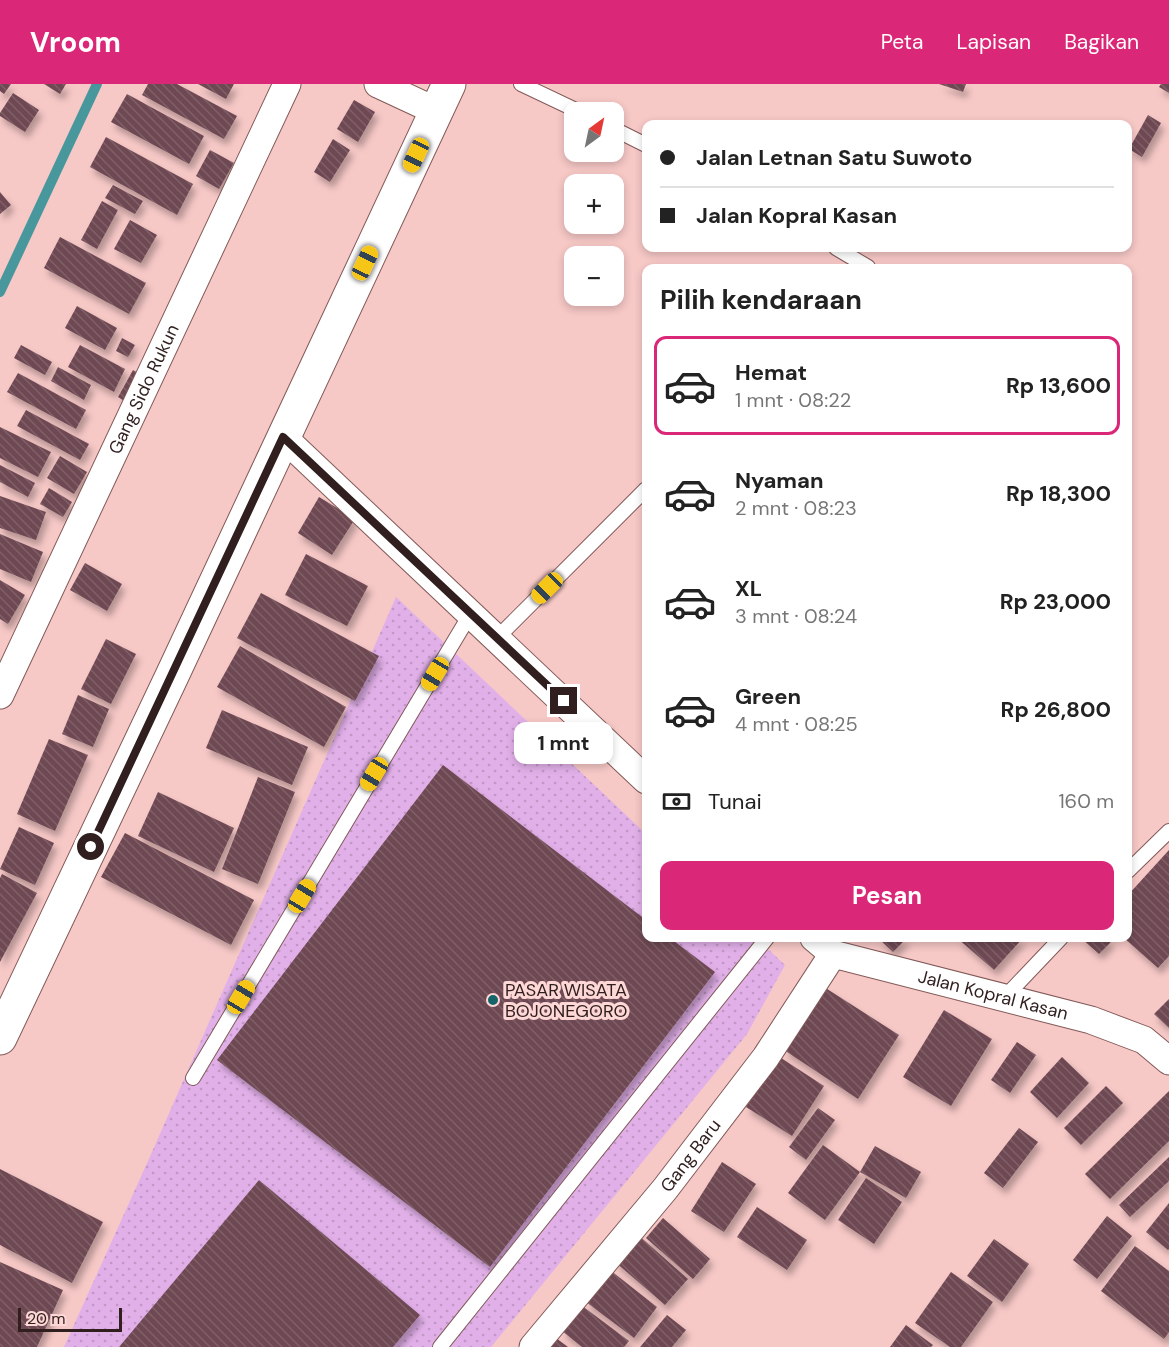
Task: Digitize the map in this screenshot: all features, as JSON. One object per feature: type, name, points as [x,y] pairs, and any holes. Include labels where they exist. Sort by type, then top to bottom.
[{"type":"main road","points":[[0,1038],[443,98]]},
{"type":"street","name":"Gang Sido Rukun","points":[[0,695],[287,84]]},
{"type":"street","points":[[378,84],[443,98]]},
{"type":"street","points":[[283,437],[642,776]]},
{"type":"street","name":"Jalan Kopral Kasan","points":[[823,946],[1004,998],[1091,1020],[1144,1040],[1169,1061]]},
{"type":"street","name":"Gang Baru","points":[[533,1347],[665,1190],[766,1057],[823,946]]},
{"type":"lane","points":[[521,84],[564,104]]},
{"type":"lane","points":[[624,134],[642,143]]},
{"type":"lane","points":[[843,252],[863,264]]},
{"type":"lane","points":[[498,638],[642,493]]},
{"type":"lane","points":[[193,1078],[471,613]]},
{"type":"lane","points":[[1132,867],[1169,831]]},
{"type":"lane","points":[[440,1347],[764,942]]},
{"type":"lane","points":[[1004,998],[1057,942]]},
{"type":"shaded area","name":"PASAR WISATA BOJONEGORO","points":[[396,597],[642,830],[642,942],[760,942],[785,965],[747,1034],[491,1347],[64,1347]]},
{"type":"building","points":[[0,84],[11,84],[4,94],[0,91]]},
{"type":"building","points":[[44,84],[66,84],[60,94]]},
{"type":"building","points":[[148,84],[177,84],[237,116],[224,139],[142,95]]},
{"type":"building","points":[[198,84],[234,84],[226,99]]},
{"type":"building","points":[[939,84],[966,84],[963,92]]},
{"type":"building","points":[[1161,84],[1169,84],[1169,93],[1159,87]]},
{"type":"building","points":[[13,93],[39,110],[25,132],[0,116]]},
{"type":"building","points":[[127,94],[204,136],[189,164],[111,122]]},
{"type":"building","points":[[354,100],[375,112],[358,142],[337,129]]},
{"type":"building","points":[[1148,115],[1161,123],[1142,157],[1132,151],[1132,144]]},
{"type":"building","points":[[106,137],[193,184],[177,215],[90,167]]},
{"type":"building","points":[[333,139],[350,150],[330,182],[314,172]]},
{"type":"building","points":[[210,150],[234,163],[219,189],[196,176]]},
{"type":"building","points":[[113,185],[143,201],[135,214],[105,198]]},
{"type":"building","points":[[0,192],[11,205],[0,214]]},
{"type":"building","points":[[102,201],[118,210],[97,249],[81,240]]},
{"type":"building","points":[[130,220],[157,235],[141,263],[114,249]]},
{"type":"building","points":[[60,237],[146,283],[129,314],[44,268]]},
{"type":"building","points":[[77,306],[117,328],[105,350],[65,328]]},
{"type":"building","points":[[122,338],[135,345],[128,357],[116,351]]},
{"type":"building","points":[[21,345],[52,362],[45,375],[14,358]]},
{"type":"building","points":[[80,345],[125,369],[114,392],[68,367]]},
{"type":"building","points":[[58,367],[91,385],[84,400],[51,381]]},
{"type":"building","points":[[133,370],[144,376],[129,404],[118,397]]},
{"type":"building","points":[[18,373],[86,410],[76,429],[7,392]]},
{"type":"building","points":[[26,410],[89,444],[80,460],[17,426]]},
{"type":"building","points":[[0,427],[51,452],[38,477],[0,458]]},
{"type":"building","points":[[60,456],[87,472],[74,494],[47,478]]},
{"type":"building","points":[[0,465],[35,483],[28,497],[0,482]]},
{"type":"building","points":[[49,488],[72,502],[63,517],[40,504]]},
{"type":"building","points":[[0,496],[46,512],[36,540],[0,528]]},
{"type":"building","points":[[319,497],[355,519],[332,555],[298,533]]},
{"type":"building","points":[[0,534],[43,552],[31,582],[0,569]]},
{"type":"building","points":[[306,554],[368,586],[347,626],[285,595]]},
{"type":"building","points":[[85,563],[122,584],[107,611],[70,590]]},
{"type":"building","points":[[0,580],[25,595],[8,624],[0,619]]},
{"type":"building","points":[[261,593],[379,656],[355,701],[237,638]]},
{"type":"building","points":[[106,639],[136,654],[111,704],[81,689]]},
{"type":"building","points":[[240,646],[346,707],[324,747],[217,687]]},
{"type":"building","points":[[78,695],[109,709],[93,747],[62,734]]},
{"type":"building","points":[[222,710],[308,747],[292,785],[206,748]]},
{"type":"building","points":[[49,739],[88,755],[55,831],[17,814]]},
{"type":"building","points":[[443,765],[642,917],[642,942],[675,942],[715,972],[490,1267],[217,1060]]},
{"type":"building","points":[[258,777],[295,792],[258,884],[222,869]]},
{"type":"building","points":[[158,792],[234,828],[214,872],[138,836]]},
{"type":"building","points":[[19,827],[54,843],[35,885],[0,869]]},
{"type":"building","points":[[125,833],[254,900],[231,945],[101,877]]},
{"type":"building","points":[[1169,850],[1169,956],[1158,968],[1129,942],[1132,942],[1132,891]]},
{"type":"building","points":[[2,874],[37,893],[0,962],[0,878]]},
{"type":"building","points":[[882,942],[903,942],[893,952]]},
{"type":"building","points":[[962,942],[1019,942],[994,970]]},
{"type":"building","points":[[1086,942],[1111,942],[1099,954]]},
{"type":"building","points":[[824,987],[899,1035],[858,1099],[784,1050]]},
{"type":"building","points":[[1169,999],[1169,1028],[1154,1014]]},
{"type":"building","points":[[944,1010],[992,1039],[951,1106],[903,1077]]},
{"type":"building","points":[[1017,1042],[1036,1055],[1010,1093],[991,1080]]},
{"type":"building","points":[[778,1056],[824,1086],[792,1136],[746,1107]]},
{"type":"building","points":[[1062,1057],[1089,1083],[1057,1118],[1030,1092]]},
{"type":"building","points":[[1106,1086],[1123,1103],[1081,1145],[1064,1128]]},
{"type":"building","points":[[1169,1091],[1169,1141],[1110,1199],[1085,1174]]},
{"type":"building","points":[[818,1108],[835,1120],[806,1160],[789,1147]]},
{"type":"building","points":[[1019,1128],[1038,1142],[1003,1188],[984,1173]]},
{"type":"building","points":[[823,1145],[860,1172],[825,1220],[788,1193]]},
{"type":"building","points":[[875,1146],[921,1172],[906,1198],[860,1172]]},
{"type":"building","points":[[1169,1157],[1169,1181],[1130,1217],[1119,1205]]},
{"type":"building","points":[[722,1162],[756,1184],[724,1232],[691,1211]]},
{"type":"building","points":[[0,1169],[103,1222],[72,1283],[0,1245]]},
{"type":"building","points":[[866,1178],[902,1202],[874,1244],[838,1220]]},
{"type":"building","points":[[259,1180],[420,1315],[393,1347],[119,1347]]},
{"type":"building","points":[[1169,1203],[1169,1249],[1168,1250],[1146,1232]]},
{"type":"building","points":[[757,1207],[807,1240],[787,1270],[737,1237]]},
{"type":"building","points":[[1107,1216],[1132,1236],[1097,1279],[1073,1260]]},
{"type":"building","points":[[663,1218],[710,1259],[693,1279],[646,1238]]},
{"type":"building","points":[[637,1234],[688,1279],[665,1305],[614,1261]]},
{"type":"building","points":[[994,1239],[1029,1264],[1002,1302],[967,1276]]},
{"type":"building","points":[[1135,1246],[1169,1271],[1169,1332],[1164,1339],[1101,1291]]},
{"type":"building","points":[[0,1262],[63,1290],[37,1347],[0,1347]]},
{"type":"building","points":[[610,1270],[657,1307],[634,1338],[586,1302]]},
{"type":"building","points":[[951,1272],[993,1302],[961,1347],[950,1347],[915,1323]]},
{"type":"building","points":[[581,1305],[629,1341],[624,1347],[582,1347],[562,1331]]},
{"type":"building","points":[[667,1315],[686,1330],[672,1347],[640,1347]]},
{"type":"building","points":[[906,1325],[933,1345],[931,1347],[890,1347]]},
{"type":"building","points":[[556,1338],[568,1347],[549,1347]]},
{"type":"waterway","points":[[0,292],[97,84]]},
{"type":"place","name":"PASAR WISATA BOJONEGORO","points":[[493,1000]]},
{"type":"route","points":[[91,847],[283,437],[564,701]]}]
